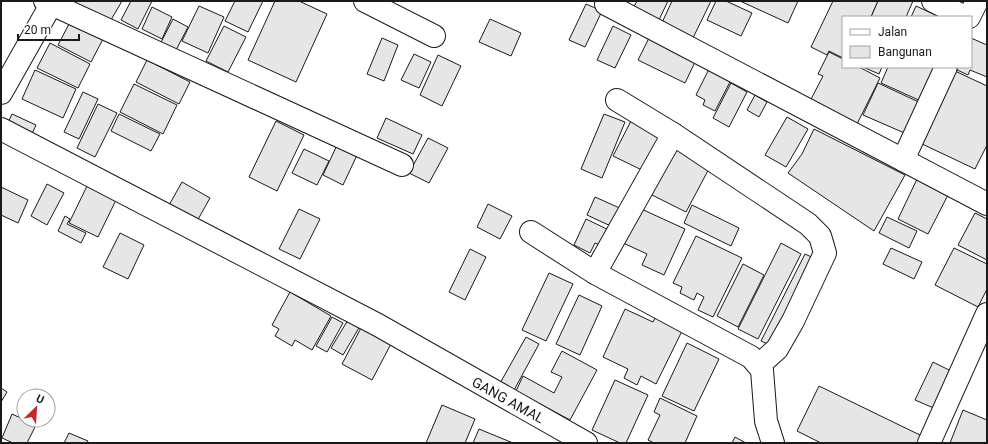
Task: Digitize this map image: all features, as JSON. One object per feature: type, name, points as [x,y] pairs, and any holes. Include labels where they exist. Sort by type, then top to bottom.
[{"type":"street","points":[[365,1],[434,36]]},
{"type":"street","points":[[933,1],[963,16]]},
{"type":"street","points":[[970,16],[977,1]]},
{"type":"street","points":[[1,93],[50,2],[402,165]]},
{"type":"street","points":[[606,4],[987,204]]},
{"type":"street","points":[[902,160],[946,68]]},
{"type":"street","points":[[617,100],[673,134],[808,224],[820,236],[825,253],[793,321],[777,349],[759,365]]},
{"type":"street","name":"GANG AMAL","points":[[1,129],[378,325],[430,356],[586,443]]},
{"type":"street","points":[[595,273],[673,134]]},
{"type":"street","points":[[531,232],[595,273],[751,356],[762,370],[766,422],[773,443]]},
{"type":"street","points":[[929,443],[984,328]]},
{"type":"building","points":[[68,1],[122,1],[108,25]]},
{"type":"building","points":[[131,1],[152,1],[138,29],[121,20]]},
{"type":"building","points":[[235,1],[263,1],[248,32],[225,21]]},
{"type":"building","points":[[275,1],[299,1],[327,14],[296,82],[248,60]]},
{"type":"building","points":[[637,1],[668,1],[658,22],[632,10]]},
{"type":"building","points":[[672,1],[711,1],[691,42],[660,27]]},
{"type":"building","points":[[716,1],[726,1],[752,13],[741,36],[707,20]]},
{"type":"building","points":[[740,1],[798,1],[788,23]]},
{"type":"building","points":[[833,1],[878,1],[871,16],[842,16],[842,58],[829,51],[827,55],[811,47]]},
{"type":"building","points":[[878,1],[913,1],[906,16],[871,16]]},
{"type":"building","points":[[586,4],[602,11],[585,47],[569,40]]},
{"type":"building","points":[[199,6],[224,17],[208,53],[182,41]]},
{"type":"building","points":[[916,6],[938,16],[911,16]]},
{"type":"building","points":[[152,7],[172,17],[162,39],[142,29]]},
{"type":"building","points":[[173,19],[188,27],[174,54],[159,46]]},
{"type":"building","points":[[490,19],[521,33],[511,56],[479,42]]},
{"type":"building","points":[[70,22],[103,39],[91,62],[58,45]]},
{"type":"building","points":[[224,26],[246,37],[228,72],[206,61]]},
{"type":"building","points":[[613,26],[631,35],[615,68],[597,60]]},
{"type":"building","points":[[382,38],[398,45],[384,81],[367,74]]},
{"type":"building","points":[[649,38],[696,60],[685,83],[638,60]]},
{"type":"building","points":[[972,38],[987,45],[987,77],[970,70],[968,75],[955,69],[972,68]]},
{"type":"building","points":[[50,43],[90,64],[78,88],[37,68]]},
{"type":"building","points":[[829,52],[842,58],[842,68],[861,68],[880,78],[855,128],[808,105],[823,76],[818,74]]},
{"type":"building","points":[[414,54],[431,62],[419,88],[401,80]]},
{"type":"building","points":[[438,55],[461,66],[442,106],[420,95]]},
{"type":"building","points":[[147,60],[190,82],[179,104],[136,82]]},
{"type":"building","points":[[865,68],[882,68],[879,74]]},
{"type":"building","points":[[888,68],[938,68],[923,102],[881,83]]},
{"type":"building","points":[[709,69],[731,80],[715,111],[703,105],[705,100],[696,95]]},
{"type":"building","points":[[35,70],[76,89],[63,118],[22,99]]},
{"type":"building","points":[[955,71],[987,86],[987,145],[975,169],[920,143]]},
{"type":"building","points":[[731,83],[747,92],[729,127],[713,118]]},
{"type":"building","points":[[878,83],[923,104],[909,135],[863,115]]},
{"type":"building","points":[[134,84],[177,105],[163,134],[120,112]]},
{"type":"building","points":[[83,92],[98,99],[79,139],[64,132]]},
{"type":"building","points":[[755,95],[767,102],[759,117],[747,110]]},
{"type":"building","points":[[98,104],[117,113],[95,157],[77,148]]},
{"type":"building","points":[[12,114],[36,125],[30,138],[6,127]]},
{"type":"building","points":[[119,114],[160,134],[151,151],[111,131]]},
{"type":"building","points":[[604,114],[625,122],[602,178],[581,169]]},
{"type":"building","points":[[787,117],[808,129],[786,167],[765,155]]},
{"type":"building","points":[[386,118],[422,135],[413,154],[377,138]]},
{"type":"building","points":[[632,119],[666,135],[648,173],[613,156]]},
{"type":"building","points":[[276,121],[304,135],[277,191],[249,177]]},
{"type":"building","points":[[814,129],[905,175],[874,231],[788,173],[802,154]]},
{"type":"building","points":[[428,138],[448,148],[429,183],[409,173]]},
{"type":"building","points":[[338,143],[358,153],[343,185],[323,175]]},
{"type":"building","points":[[675,144],[712,163],[686,212],[650,194]]},
{"type":"building","points":[[304,149],[329,161],[317,185],[292,173]]},
{"type":"building","points":[[918,177],[949,193],[928,234],[898,219]]},
{"type":"building","points":[[182,182],[210,198],[196,223],[168,207]]},
{"type":"building","points":[[47,184],[64,193],[47,225],[31,216]]},
{"type":"building","points":[[88,184],[117,198],[98,237],[69,223]]},
{"type":"building","points":[[1,187],[28,200],[18,223],[1,215]]},
{"type":"building","points":[[595,197],[624,210],[615,228],[587,215]]},
{"type":"building","points":[[488,204],[512,216],[500,239],[477,227]]},
{"type":"building","points":[[692,205],[739,228],[731,246],[684,223]]},
{"type":"building","points":[[637,207],[685,229],[664,275],[642,265],[647,254],[621,242]]},
{"type":"building","points":[[299,209],[320,219],[300,259],[279,249]]},
{"type":"building","points":[[975,213],[987,219],[987,260],[958,245]]},
{"type":"building","points":[[65,216],[70,219],[67,224],[86,233],[81,243],[58,231]]},
{"type":"building","points":[[887,217],[917,231],[909,248],[879,233]]},
{"type":"building","points":[[586,219],[613,232],[606,248],[595,243],[590,253],[574,245]]},
{"type":"building","points":[[120,233],[144,245],[128,279],[103,267]]},
{"type":"building","points":[[696,236],[742,258],[713,317],[698,310],[704,297],[697,293],[694,300],[680,293],[682,287],[673,283]]},
{"type":"building","points":[[781,243],[801,254],[758,339],[738,329]]},
{"type":"building","points":[[891,248],[922,262],[914,279],[883,264]]},
{"type":"building","points":[[954,248],[987,264],[987,289],[978,307],[935,285]]},
{"type":"building","points":[[470,249],[486,257],[465,300],[449,292]]},
{"type":"building","points":[[805,254],[818,260],[774,347],[761,341]]},
{"type":"building","points":[[743,264],[764,275],[738,327],[717,316]]},
{"type":"building","points":[[549,273],[573,284],[546,341],[522,330]]},
{"type":"building","points":[[290,292],[331,316],[312,350],[295,340],[292,346],[275,336],[279,329],[272,325]]},
{"type":"building","points":[[579,295],[602,306],[580,355],[556,344]]},
{"type":"building","points":[[625,309],[653,322],[656,316],[683,329],[656,384],[641,376],[637,385],[624,378],[628,369],[603,357]]},
{"type":"building","points":[[332,317],[343,323],[327,352],[316,346]]},
{"type":"building","points":[[348,320],[360,326],[343,355],[331,348]]},
{"type":"building","points":[[362,326],[392,342],[372,380],[342,364]]},
{"type":"building","points":[[526,337],[539,344],[513,392],[499,385]]},
{"type":"building","points":[[687,343],[719,359],[694,411],[662,396]]},
{"type":"building","points":[[562,351],[597,370],[570,420],[516,391],[523,376],[554,393],[562,377],[551,372]]},
{"type":"building","points":[[933,362],[953,372],[936,409],[915,400]]},
{"type":"building","points":[[615,380],[648,395],[626,443],[620,443],[592,430]]},
{"type":"building","points":[[819,386],[924,437],[921,443],[821,443],[797,431]]},
{"type":"building","points":[[1,388],[7,392],[1,402]]},
{"type":"building","points":[[660,398],[697,416],[685,443],[654,443],[648,440],[660,415],[654,412]]},
{"type":"building","points":[[442,405],[475,419],[465,443],[426,443]]},
{"type":"building","points":[[963,410],[987,420],[987,443],[950,443]]},
{"type":"building","points":[[12,414],[16,416],[16,428],[34,428],[27,443],[13,443],[2,438]]},
{"type":"building","points":[[479,429],[513,443],[473,443]]},
{"type":"building","points":[[69,433],[88,441],[87,443],[64,443]]},
{"type":"building","points":[[735,437],[746,443],[732,443]]}]
